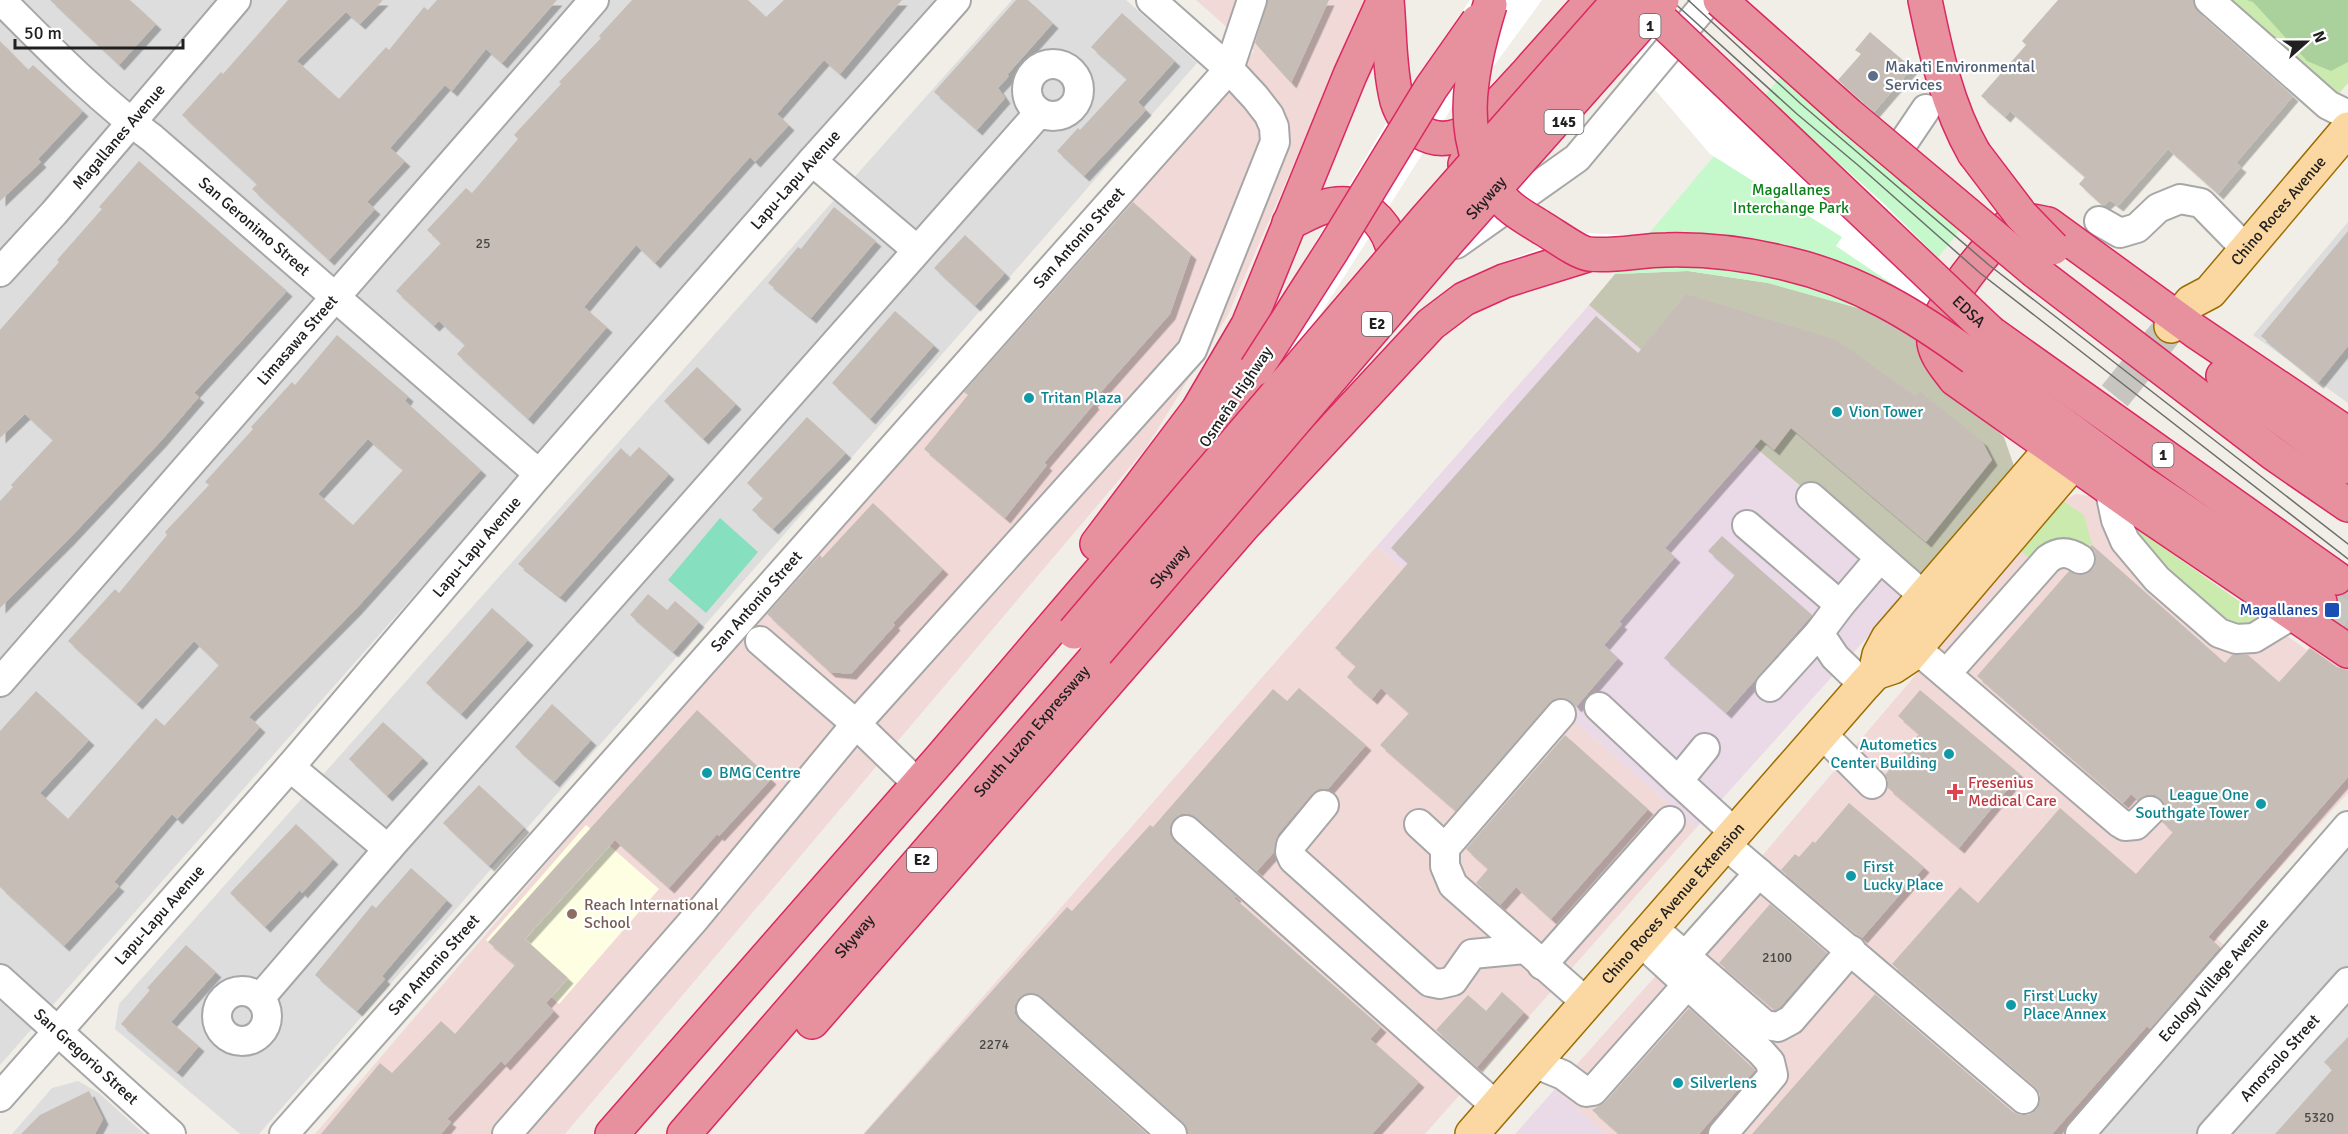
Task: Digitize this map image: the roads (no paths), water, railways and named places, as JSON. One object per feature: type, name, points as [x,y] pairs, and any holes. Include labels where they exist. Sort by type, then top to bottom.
[{"type":"highway","points":[[1385,0],[1398,102],[1408,121],[1420,134],[1438,139],[1457,136],[1472,127],[1499,103],[1592,0]]},
{"type":"highway","points":[[612,1134],[940,759],[1198,410],[1248,325],[1350,75],[1385,0]]},
{"type":"highway","name":"1","points":[[1605,0],[1694,52]]},
{"type":"highway","name":"Skyway","points":[[641,1134],[1426,219],[1619,0]]},
{"type":"highway","name":"EDSA","points":[[1640,0],[1982,345]]},
{"type":"highway","name":"Skyway","points":[[682,1134],[1450,239],[1662,0]]},
{"type":"highway","points":[[1720,0],[1849,116],[2044,260],[2348,467]]},
{"type":"highway","points":[[1925,0],[1940,72],[1961,132],[2021,215],[2044,260],[2265,447],[2348,505]]},
{"type":"highway","name":"Osmeña Highway","points":[[940,759],[1209,441],[1333,249],[1431,88],[1490,5],[1475,54],[1469,117],[1470,132],[1478,159],[1492,187],[1506,204],[1587,255]]},
{"type":"highway","points":[[1380,328],[1394,284],[1439,212],[1499,103]]},
{"type":"highway","points":[[1289,223],[1336,204],[1355,204],[1373,214],[1383,226],[1392,247],[1394,284]]},
{"type":"highway","points":[[2316,598],[2109,488],[2073,453],[1955,379],[1941,361],[1933,341],[1940,317],[1951,297],[1993,243],[2012,223],[2024,220],[2048,224],[2183,328],[2348,434]]},
{"type":"highway","points":[[714,1134],[1245,524],[1406,350],[1431,324],[1464,299],[1538,268],[1587,255],[1666,250],[1748,255],[1822,273],[1886,301],[1916,318],[1982,345],[2141,482],[2316,598],[2348,651]]},
{"type":"highway","name":"South Luzon Expressway","points":[[682,1134],[1380,328]]},
{"type":"main road","name":"145","points":[[1380,328],[1672,0]]},
{"type":"main road","name":"Chino Roces Avenue","points":[[2183,328],[2191,302],[2210,292],[2245,248],[2344,138]]},
{"type":"main road","name":"Chino Roces Avenue Extension","points":[[1472,1134],[1869,679],[1888,638],[1905,639],[1998,552],[2073,453]]},
{"type":"main road","name":"Chino Roces Avenue Extension","points":[[1905,639],[1925,597],[2073,453]]},
{"type":"street","name":"San Geronimo Street","points":[[1,0],[76,74],[131,123],[152,138],[539,474]]},
{"type":"street","name":"Magallanes Avenue","points":[[0,272],[236,0]]},
{"type":"street","name":"Limasawa Street","points":[[0,682],[594,0]]},
{"type":"street","name":"Lapu-Lapu Avenue","points":[[0,1097],[290,767],[539,474],[956,0]]},
{"type":"street","points":[[507,1134],[693,921],[856,724],[1192,350],[1275,142],[1274,127],[1269,115],[1229,69],[1151,0]]},
{"type":"street","points":[[1229,69],[1252,0]]},
{"type":"street","points":[[1456,244],[1576,158],[1709,0]]},
{"type":"street","points":[[2210,0],[2328,105],[2344,138]]},
{"type":"street","name":"San Antonio Street","points":[[284,1134],[1229,69]]},
{"type":"street","points":[[1926,110],[1899,149],[1907,166],[1993,243]]},
{"type":"street","points":[[260,998],[388,849],[1039,112]]},
{"type":"street","points":[[812,161],[916,250]]},
{"type":"street","points":[[2099,221],[2120,233],[2137,228],[2158,208],[2180,199],[2201,203],[2245,248]]},
{"type":"street","points":[[2109,488],[2116,520],[2125,541],[2157,579],[2219,633],[2236,639],[2254,638],[2316,598]]},
{"type":"street","points":[[1810,497],[1925,597]]},
{"type":"street","points":[[1747,525],[1840,605]]},
{"type":"street","points":[[1998,552],[2030,580]]},
{"type":"street","points":[[1946,674],[2055,554],[2069,553],[2080,559]]},
{"type":"street","points":[[1770,687],[1819,633],[1880,558]]},
{"type":"street","points":[[1819,633],[1835,657],[1869,679]]},
{"type":"street","points":[[1905,639],[2120,823],[2136,825],[2150,811]]},
{"type":"street","points":[[759,641],[856,724],[918,784]]},
{"type":"street","points":[[1599,707],[1678,781],[1763,876],[2024,1099]]},
{"type":"street","points":[[1562,714],[1445,848],[1445,866],[1453,885],[1587,1004]]},
{"type":"street","points":[[1821,734],[1872,784]]},
{"type":"street","points":[[1678,781],[1705,748]]},
{"type":"street","points":[[290,767],[388,849]]},
{"type":"street","points":[[1324,805],[1291,845],[1290,852],[1293,859],[1430,982],[1440,984],[1453,981],[1472,954],[1533,957],[1670,821]]},
{"type":"street","points":[[1419,824],[1445,848]]},
{"type":"street","name":"Ecology Village Avenue","points":[[2080,1134],[2348,826]]},
{"type":"street","points":[[1186,830],[1496,1106]]},
{"type":"street","points":[[1685,956],[1763,876]]},
{"type":"street","points":[[1647,935],[1685,956],[1765,1025],[1778,1027],[1791,1020],[1851,951]]},
{"type":"street","points":[[1647,935],[1686,986],[1770,1062],[1773,1075],[1723,1134]]},
{"type":"street","name":"San Gregorio Street","points":[[0,979],[171,1134]]},
{"type":"street","name":"Amorsolo Street","points":[[2212,1134],[2348,982]]},
{"type":"street","points":[[1534,1063],[1563,1075],[1586,1092],[1593,1091],[1686,986]]},
{"type":"street","points":[[1031,1010],[1172,1134]]},
{"type":"tunnel","points":[[2084,434],[2171,326]]},
{"type":"tunnel","points":[[2320,602],[2348,621]]},
{"type":"tram line","points":[[1671,0],[1797,114],[1980,273],[2348,559]]},
{"type":"tram line","points":[[1688,0],[1801,104],[1989,265],[2348,544]]},
{"type":"place","name":"Makati Environmental Services","points":[[1873,76]]},
{"type":"place","name":"Tritan Plaza","points":[[1029,398]]},
{"type":"place","name":"Vion Tower","points":[[1837,412]]},
{"type":"place","name":"Magallanes","points":[[2332,610]]},
{"type":"place","name":"Autometics Center Building","points":[[1949,754]]},
{"type":"place","name":"BMG Centre","points":[[707,773]]},
{"type":"place","name":"Fresenius Medical Care","points":[[1955,792]]},
{"type":"place","name":"League One Southgate Tower","points":[[2261,804]]},
{"type":"place","name":"First Lucky Place","points":[[1851,876]]},
{"type":"place","name":"Reach International School","points":[[572,914]]},
{"type":"place","name":"First Lucky Place Annex","points":[[2011,1005]]},
{"type":"place","name":"Silverlens","points":[[1678,1083]]},
{"type":"park label","name":"Magallanes Interchange Park","points":[[1791,199]]}]
